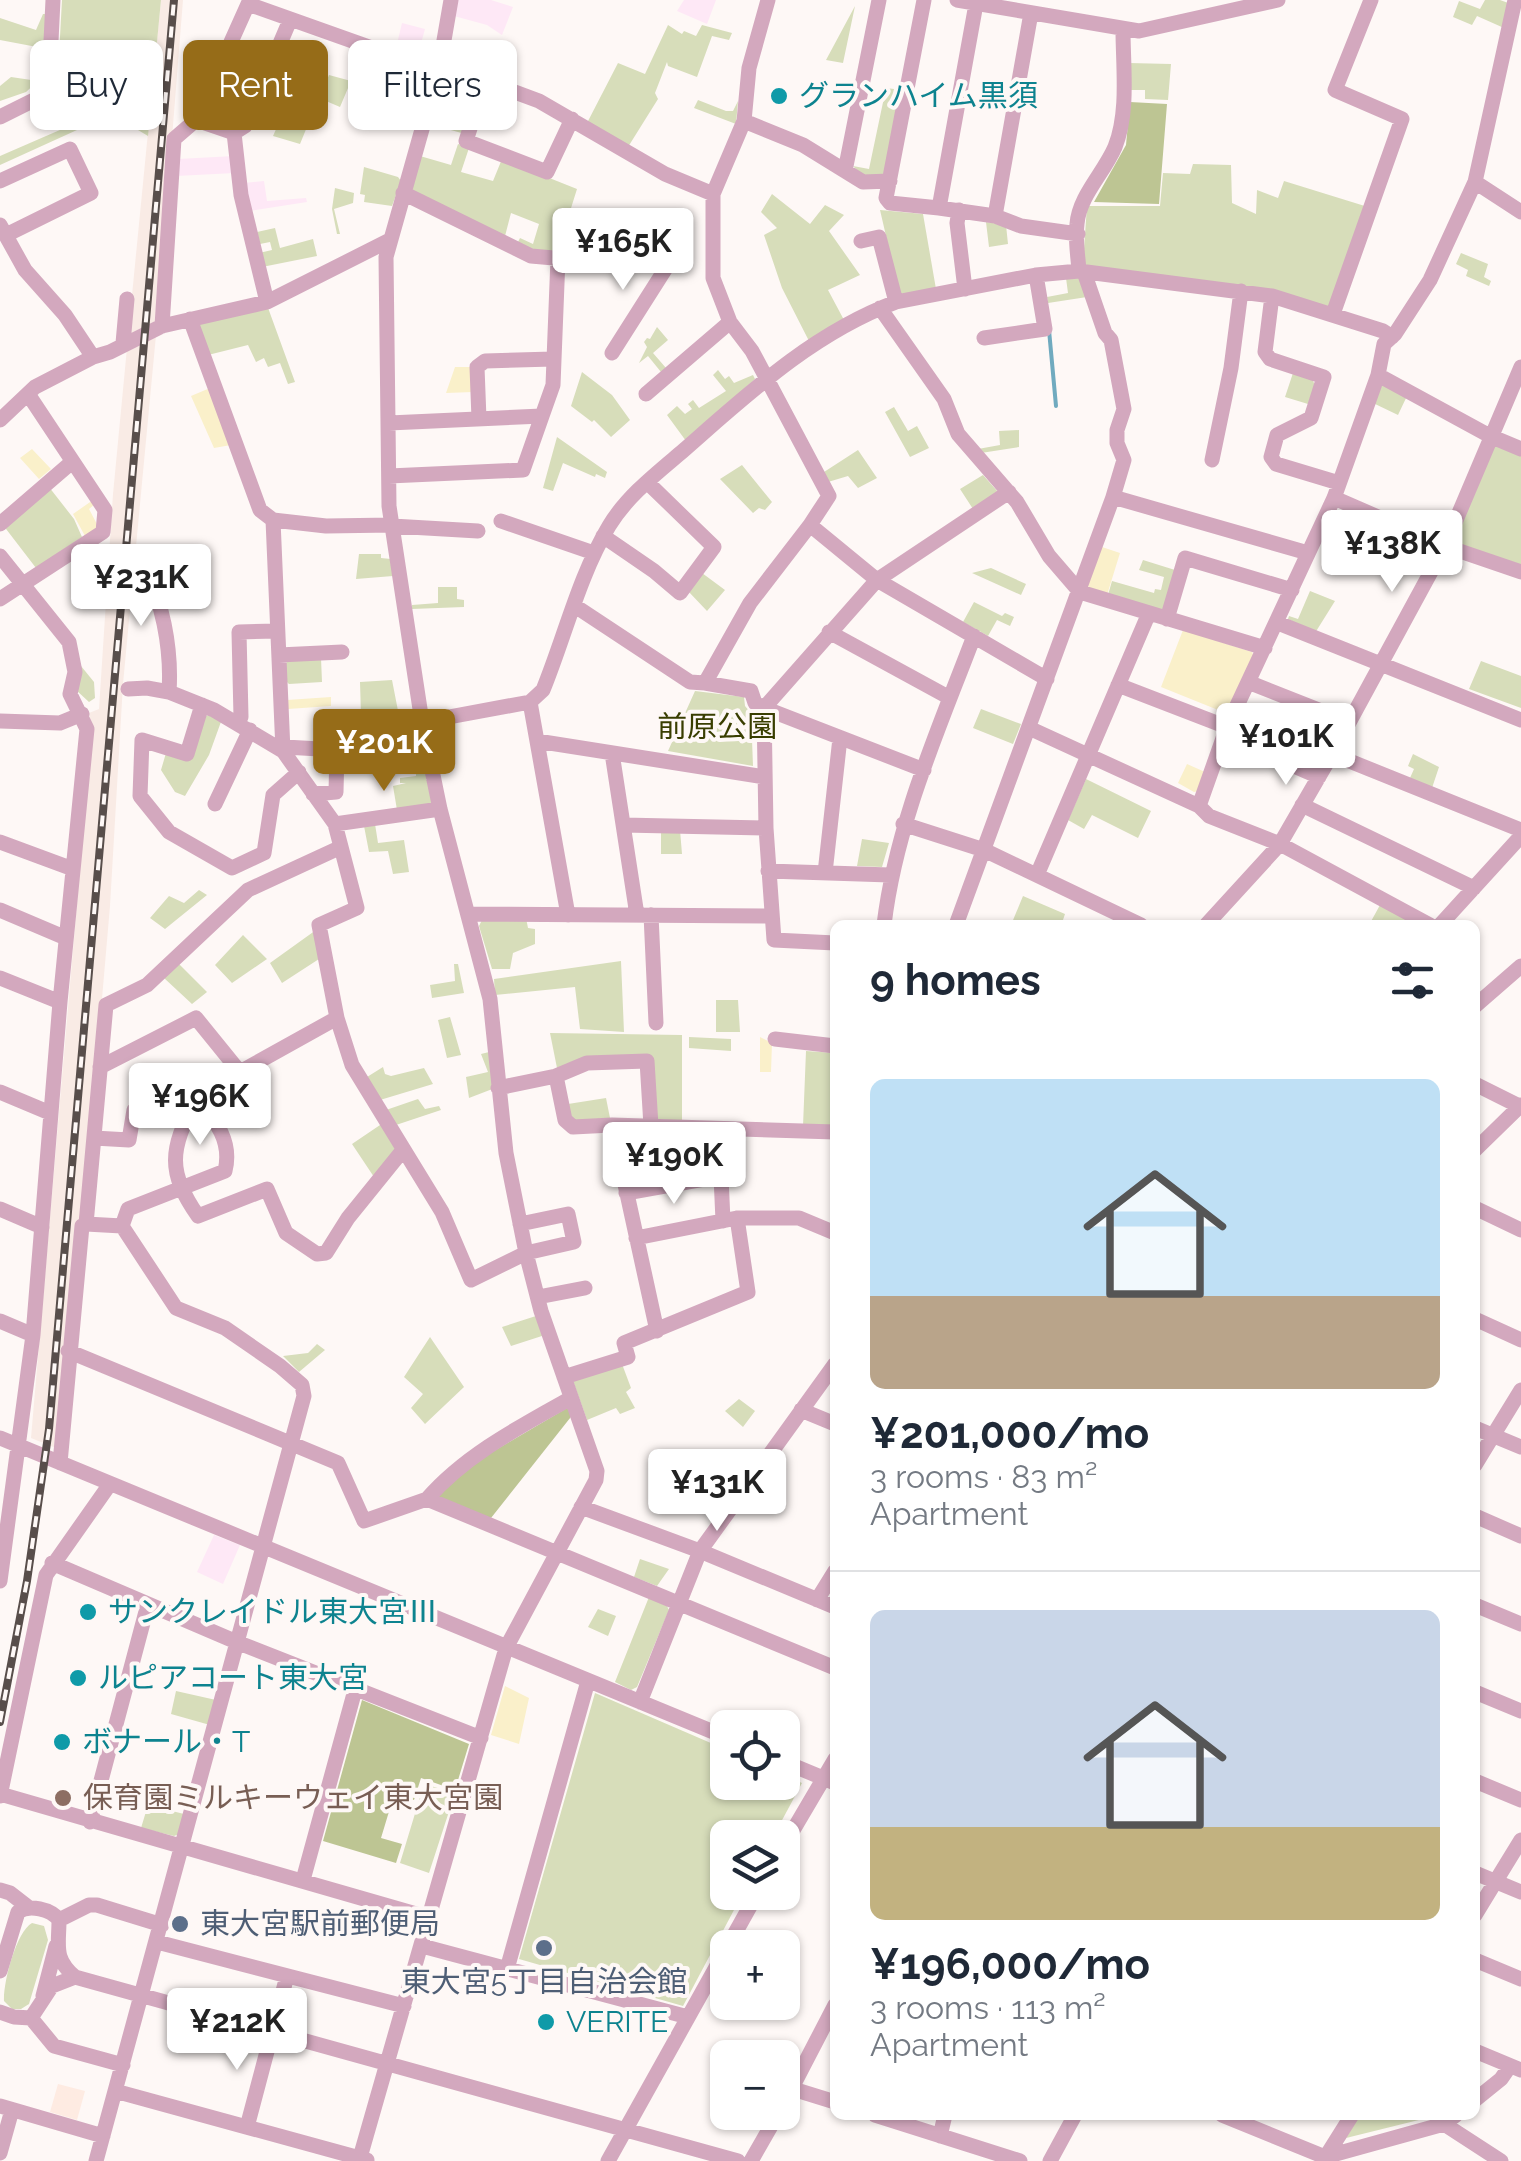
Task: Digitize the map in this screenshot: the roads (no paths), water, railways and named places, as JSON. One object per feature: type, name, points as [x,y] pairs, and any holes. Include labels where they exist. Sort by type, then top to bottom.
[{"type":"street","points":[[0,117],[36,100],[49,82],[53,0]]},
{"type":"street","points":[[444,40],[451,0]]},
{"type":"street","points":[[705,683],[750,603],[829,496],[752,351],[730,322],[713,278],[712,194],[744,120],[749,68],[768,0]]},
{"type":"street","points":[[845,171],[878,0]]},
{"type":"street","points":[[924,0],[886,198],[890,203],[959,210],[995,216],[1020,226],[1078,234]]},
{"type":"street","points":[[957,0],[1123,30],[1156,28],[1278,0]]},
{"type":"street","points":[[1057,17],[1064,0]]},
{"type":"street","points":[[1333,314],[1402,120],[1335,90],[1371,0]]},
{"type":"street","points":[[1199,806],[1226,731],[1336,490],[1378,376],[1384,344],[1430,280],[1475,182],[1515,0]]},
{"type":"street","points":[[233,40],[250,2],[351,40]]},
{"type":"street","points":[[939,208],[976,4]]},
{"type":"street","points":[[995,216],[1031,12]]},
{"type":"street","points":[[234,133],[245,126],[290,20]]},
{"type":"street","points":[[958,920],[1080,592],[1124,460],[1117,430],[1124,402],[1111,340],[1082,272],[1076,226],[1081,206],[1116,145],[1124,93],[1123,30]]},
{"type":"street","points":[[517,93],[572,119],[665,174],[712,194]]},
{"type":"street","points":[[469,130],[466,141],[546,172],[572,119]]},
{"type":"street","points":[[744,120],[803,145],[862,182],[890,182]]},
{"type":"street","points":[[162,326],[174,138],[184,130]]},
{"type":"street","points":[[225,130],[234,133]]},
{"type":"street","points":[[116,2091],[362,2160],[506,1648],[596,1480],[597,1471],[526,1253],[498,1088],[490,999],[440,809],[422,722],[392,525],[386,256],[421,130]]},
{"type":"street","points":[[234,133],[241,194],[267,302]]},
{"type":"street","points":[[0,181],[70,148],[91,193],[3,230],[25,270],[66,315],[93,357]]},
{"type":"street","points":[[1475,182],[1521,212]]},
{"type":"street","points":[[403,192],[530,256],[611,263],[637,241]]},
{"type":"street","points":[[959,210],[965,288]]},
{"type":"street","points":[[861,241],[880,237],[888,305],[944,399],[958,434],[1009,492],[1049,556],[1080,592],[1265,648]]},
{"type":"street","points":[[0,420],[35,387],[122,343],[162,326],[267,302],[388,241]]},
{"type":"street","points":[[389,476],[523,470],[553,384],[558,258]]},
{"type":"street","points":[[612,353],[673,258]]},
{"type":"street","points":[[422,722],[530,702],[543,690],[594,553],[620,509],[764,378],[840,328],[888,305],[1036,275],[1082,272],[1272,296],[1392,337]]},
{"type":"street","points":[[984,338],[1045,329],[1036,275]]},
{"type":"street","points":[[1218,451],[1241,291]]},
{"type":"street","points":[[1272,296],[1265,352],[1270,359],[1324,377],[1311,418],[1277,435],[1271,457],[1276,464],[1445,546],[1521,572]]},
{"type":"street","points":[[122,343],[127,299]]},
{"type":"street","points":[[190,319],[260,510],[273,520],[326,526],[392,525],[478,531]]},
{"type":"street","points":[[646,394],[730,322]]},
{"type":"street","points":[[480,419],[476,368],[485,361],[553,359]]},
{"type":"street","points":[[1211,920],[1280,844],[1350,722],[1445,546],[1521,367]]},
{"type":"street","points":[[1378,376],[1521,449]]},
{"type":"street","points":[[0,600],[104,532],[104,510],[28,394]]},
{"type":"street","points":[[389,423],[542,416]]},
{"type":"street","points":[[0,524],[72,462]]},
{"type":"street","points":[[603,536],[680,594],[714,547],[648,482]]},
{"type":"street","points":[[830,943],[774,940],[766,828],[764,708],[877,580],[1009,492]]},
{"type":"street","points":[[1114,496],[1308,553]]},
{"type":"street","points":[[273,520],[284,750]]},
{"type":"street","points":[[501,520],[594,553]]},
{"type":"street","points":[[810,526],[877,580],[1047,679]]},
{"type":"street","points":[[0,556],[70,642],[75,672],[70,694],[87,728],[32,1335],[0,1582]]},
{"type":"street","points":[[1167,619],[1185,558],[1292,590]]},
{"type":"street","points":[[142,560],[156,588],[169,692]]},
{"type":"street","points":[[575,606],[690,682],[751,691],[755,703],[764,708],[924,770]]},
{"type":"street","points":[[1037,876],[1148,613]]},
{"type":"street","points":[[1278,624],[1521,720]]},
{"type":"street","points":[[216,804],[243,726],[240,632],[277,631]]},
{"type":"street","points":[[829,632],[950,698]]},
{"type":"street","points":[[885,920],[903,824],[974,636]]},
{"type":"street","points":[[279,655],[342,652]]},
{"type":"street","points":[[1248,682],[1350,722]]},
{"type":"street","points":[[1118,685],[1226,731],[1319,777]]},
{"type":"street","points":[[128,689],[169,692],[202,705],[284,750],[335,824],[357,908],[320,926],[337,1018],[352,1065],[442,1212],[471,1280],[526,1253],[574,1242],[568,1214],[520,1224]]},
{"type":"street","points":[[530,702],[568,914]]},
{"type":"street","points":[[202,705],[187,754],[142,740],[140,796],[168,832],[232,868],[264,853],[273,796],[299,772]]},
{"type":"street","points":[[0,722],[60,723],[82,714]]},
{"type":"street","points":[[1029,728],[1199,806],[1209,816],[1280,844],[1421,920]]},
{"type":"street","points":[[826,873],[840,738]]},
{"type":"street","points":[[537,741],[765,777]]},
{"type":"street","points":[[284,750],[338,750],[336,792],[312,794]]},
{"type":"street","points":[[612,753],[623,825],[644,915],[656,1024]]},
{"type":"street","points":[[1332,754],[1521,833],[1445,920]]},
{"type":"street","points":[[1302,805],[1474,888]]},
{"type":"street","points":[[335,824],[440,809]]},
{"type":"street","points":[[903,824],[984,850],[1131,920]]},
{"type":"street","points":[[623,825],[766,828]]},
{"type":"street","points":[[0,842],[73,868]]},
{"type":"street","points":[[86,1224],[106,1004],[147,985],[248,890],[339,848]]},
{"type":"street","points":[[768,870],[890,876]]},
{"type":"street","points":[[0,910],[66,938]]},
{"type":"street","points":[[1101,920],[1110,910]]},
{"type":"street","points":[[468,914],[771,916]]},
{"type":"street","points":[[1480,1002],[1521,966]]},
{"type":"street","points":[[0,978],[60,1002]]},
{"type":"street","points":[[100,1067],[196,1018],[240,1071]]},
{"type":"street","points":[[337,1018],[202,1093],[194,1102],[174,1154],[180,1190],[198,1216],[266,1189],[286,1233],[317,1254],[326,1252],[403,1150]]},
{"type":"street","points":[[775,1040],[830,1046]]},
{"type":"street","points":[[498,1088],[556,1076],[587,1063],[647,1062],[652,1126]]},
{"type":"street","points":[[556,1076],[565,1120],[573,1127],[830,1132]]},
{"type":"street","points":[[1480,1086],[1520,1106],[1480,1145]]},
{"type":"street","points":[[0,1092],[50,1113]]},
{"type":"street","points":[[122,1226],[128,1209],[225,1171],[229,1155],[213,1116],[194,1102]]},
{"type":"street","points":[[94,1138],[129,1140],[134,1110]]},
{"type":"street","points":[[612,1125],[656,1331]]},
{"type":"street","points":[[564,1377],[628,1357],[624,1343],[748,1292],[720,1176],[626,1193]]},
{"type":"street","points":[[0,1209],[42,1227]]},
{"type":"street","points":[[1480,1210],[1521,1230]]},
{"type":"street","points":[[636,1238],[730,1219],[799,1218],[830,1231]]},
{"type":"street","points":[[60,1463],[82,1226],[122,1226]]},
{"type":"street","points":[[96,2161],[304,1396],[302,1385],[280,1366],[225,1328],[176,1308],[122,1226]]},
{"type":"street","points":[[538,1297],[585,1288]]},
{"type":"street","points":[[1480,1321],[1521,1340]]},
{"type":"street","points":[[0,1322],[32,1335]]},
{"type":"street","points":[[68,1351],[338,1463],[364,1521],[427,1499],[464,1464],[572,1398]]},
{"type":"street","points":[[640,1702],[700,1551],[830,1371]]},
{"type":"street","points":[[1480,1457],[1521,1390]]},
{"type":"street","points":[[802,1410],[830,1422]]},
{"type":"street","points":[[1480,1430],[1521,1447]]},
{"type":"street","points":[[0,1438],[710,1731]]},
{"type":"street","points":[[110,1484],[46,1575],[0,1795],[430,1918]]},
{"type":"street","points":[[427,1499],[830,1666]]},
{"type":"street","points":[[581,1507],[830,1605]]},
{"type":"street","points":[[1480,1518],[1521,1536]]},
{"type":"street","points":[[52,1562],[239,1643],[481,1738]]},
{"type":"street","points":[[817,1600],[830,1579]]},
{"type":"street","points":[[90,1822],[148,1604]]},
{"type":"street","points":[[1480,1607],[1521,1624]]},
{"type":"street","points":[[508,1968],[588,1682]]},
{"type":"street","points":[[303,1880],[355,1690]]},
{"type":"street","points":[[1480,1694],[1521,1711]]},
{"type":"street","points":[[800,1768],[829,1780],[800,1823]]},
{"type":"street","points":[[1480,1783],[1521,1800]]},
{"type":"street","points":[[1480,1906],[1521,1840]]},
{"type":"street","points":[[1480,1874],[1521,1892]]},
{"type":"street","points":[[0,1890],[28,1908],[51,1913],[59,1920]]},
{"type":"street","points":[[59,1920],[97,1905],[159,1934],[287,1976],[404,2006]]},
{"type":"street","points":[[0,1971],[15,1916],[28,1908]]},
{"type":"street","points":[[608,2161],[748,1910]]},
{"type":"street","points":[[0,2012],[31,2018],[36,2014],[56,1946],[59,1920]]},
{"type":"street","points":[[56,1946],[58,1960],[75,1977]]},
{"type":"street","points":[[422,1946],[688,2017]]},
{"type":"street","points":[[1480,1962],[1521,1979]]},
{"type":"street","points":[[248,2127],[287,1976]]},
{"type":"street","points":[[42,2000],[58,1981],[75,1977],[738,2161]]},
{"type":"street","points":[[800,2075],[830,2015]]},
{"type":"street","points":[[31,2018],[54,2046],[122,2066]]},
{"type":"street","points":[[1480,2053],[1516,2068],[1480,2096]]},
{"type":"street","points":[[800,2091],[830,2100]]},
{"type":"street","points":[[0,2153],[6,2108],[103,2136]]},
{"type":"street","points":[[890,2120],[1020,2161]]},
{"type":"street","points":[[940,2136],[945,2120]]},
{"type":"street","points":[[1050,2161],[1071,2120]]},
{"type":"street","points":[[1234,2120],[1324,2159],[1370,2153],[1450,2120],[1502,2161]]},
{"type":"street","points":[[1324,2159],[1349,2120]]},
{"type":"street","points":[[751,2161],[769,2130]]},
{"type":"waterway","points":[[1049,330],[1056,406]]},
{"type":"railway","points":[[0,1722],[27,1581],[49,1429],[174,0]]},
{"type":"place","name":"グランハイム黒須","points":[[779,96]]},
{"type":"place","name":"サンクレイドル東大宮Ⅲ","points":[[88,1612]]},
{"type":"place","name":"ルピアコート東大宮","points":[[78,1678]]},
{"type":"place","name":"ボナール・T","points":[[62,1742]]},
{"type":"place","name":"保育園ミルキーウェイ東大宮園","points":[[63,1798]]},
{"type":"place","name":"東大宮駅前郵便局","points":[[180,1924]]},
{"type":"place","name":"東大宮5丁目自治会館","points":[[544,1948]]},
{"type":"place","name":"VERITE","points":[[546,2022]]},
{"type":"park label","name":"前原公園","points":[[717,727]]}]
